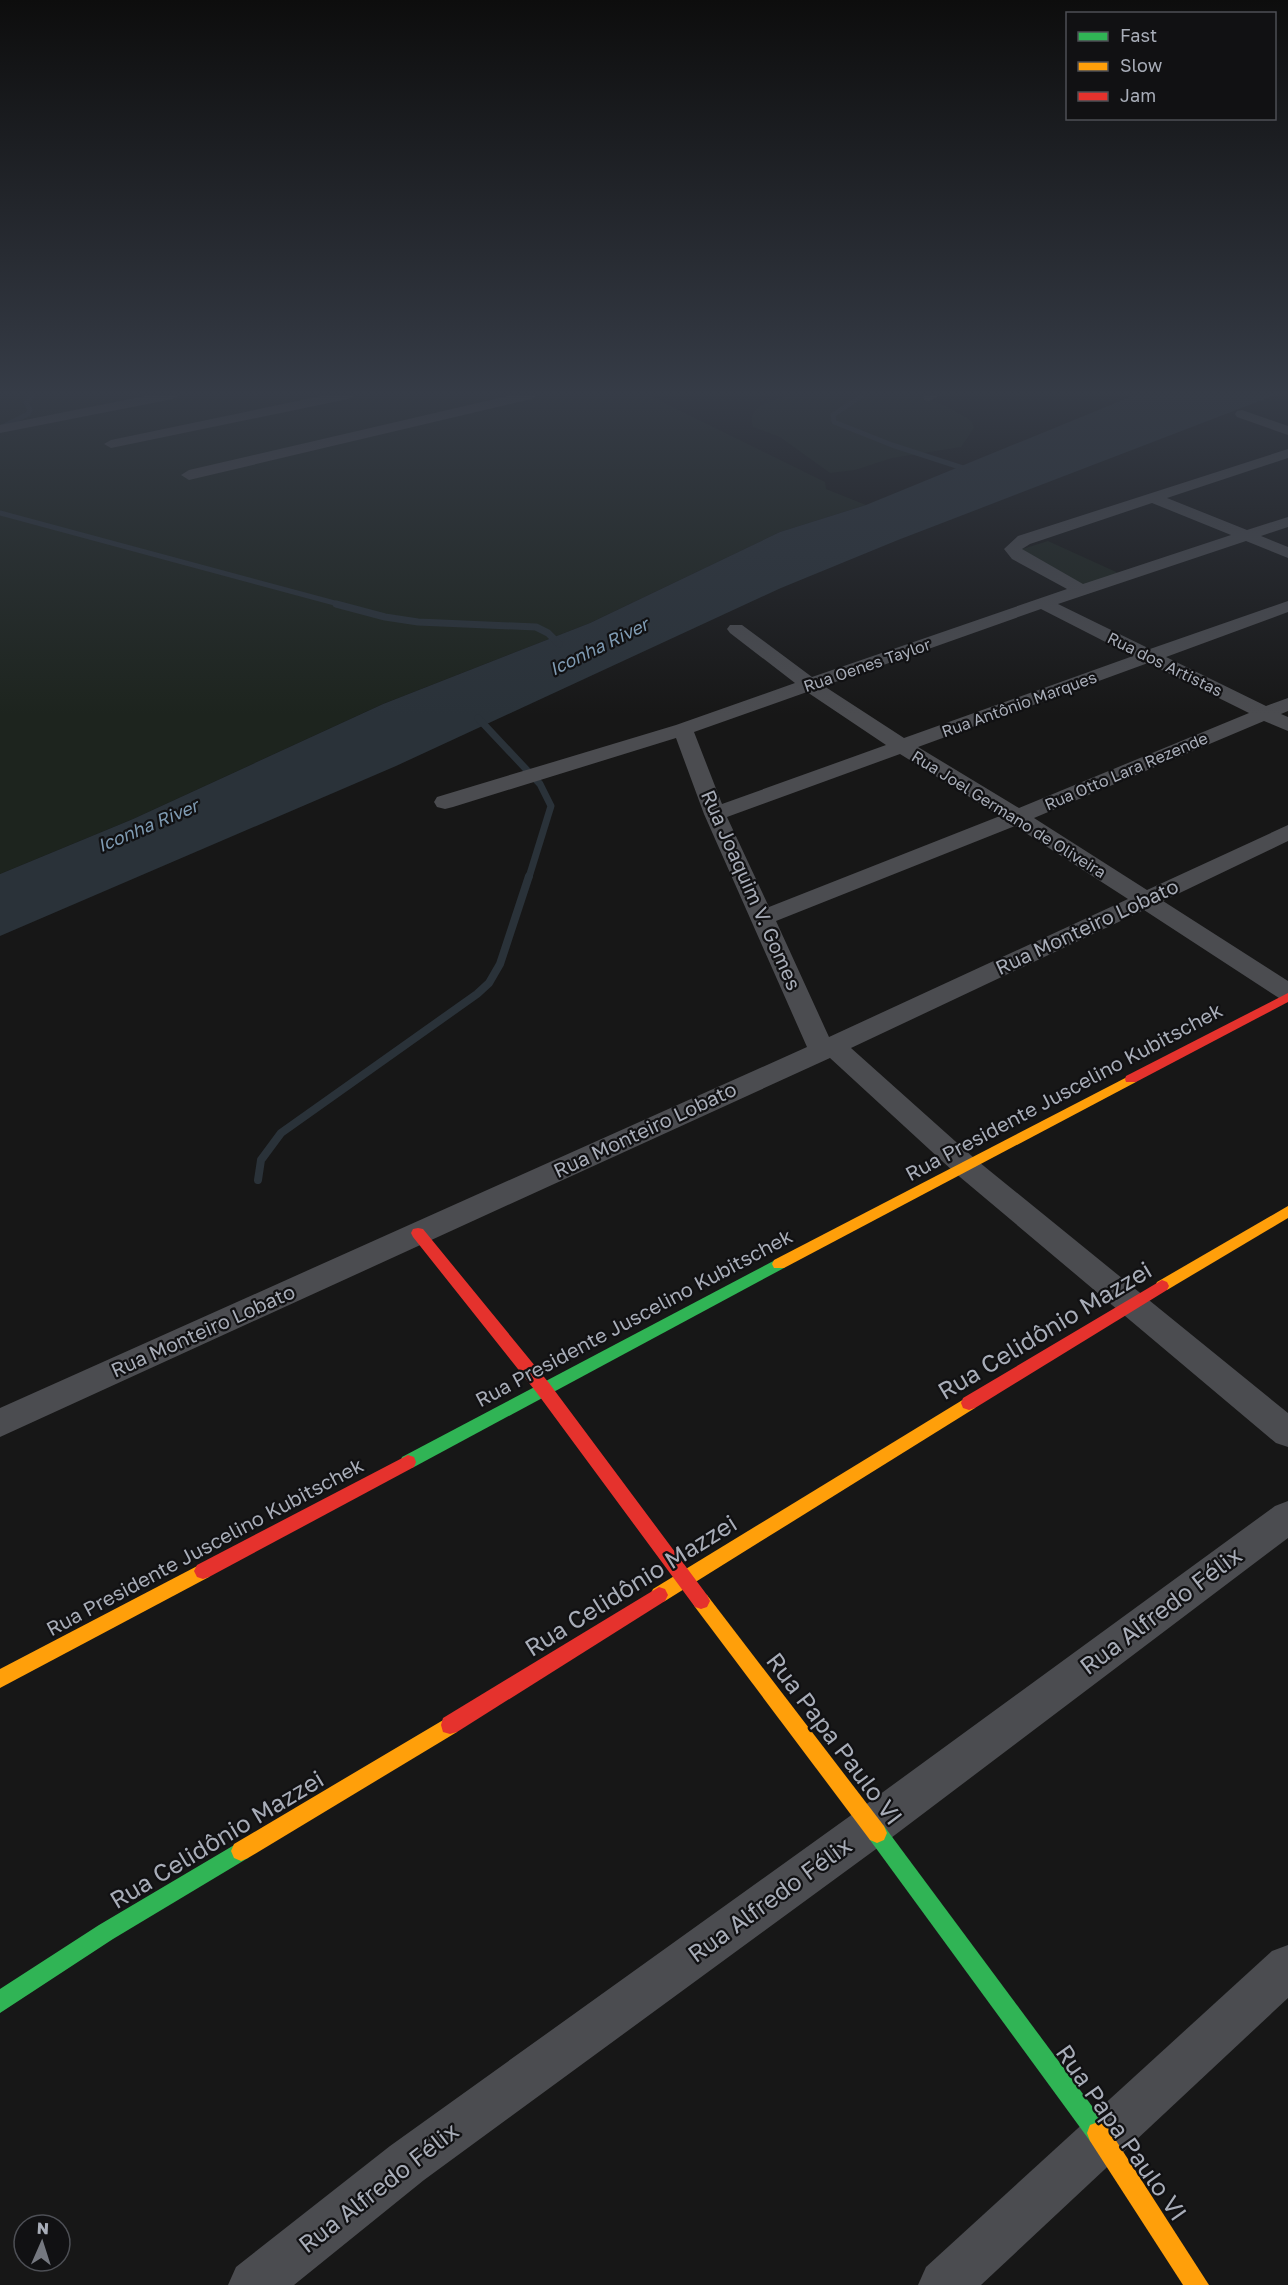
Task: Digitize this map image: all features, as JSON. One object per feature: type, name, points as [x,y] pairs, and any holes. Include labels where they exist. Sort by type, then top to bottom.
[{"type":"street","points":[[1082,590],[1018,555],[1012,549],[1024,540],[1138,502]]},
{"type":"street","points":[[1163,502],[1288,553]]},
{"type":"street","name":"Rua Oenes Taylor","points":[[445,802],[683,729],[1042,603],[1288,522]]},
{"type":"street","name":"Rua dos Artistas","points":[[1042,603],[1288,725]]},
{"type":"street","name":"Rua Antônio Marques","points":[[715,814],[1288,606]]},
{"type":"street","name":"Rua Joel Germano de Oliveira","points":[[736,629],[810,685],[902,747],[1017,817],[1288,992]]},
{"type":"street","name":"Rua Otto Lara Rezende","points":[[763,918],[1017,817],[1288,704]]},
{"type":"street","name":"Rua Joaquim V. Gomes","points":[[683,729],[715,814],[826,1047],[964,1165],[1288,1433]]},
{"type":"street","name":"Rua Monteiro Lobato","points":[[0,1423],[1147,900],[1288,832]]},
{"type":"street","name":"Rua Presidente Juscelino Kubitschek","points":[[0,1678],[964,1165],[1288,997]]},
{"type":"street","name":"Rua Celidônio Mazzei","points":[[0,2002],[60,1961],[360,1781],[1132,1304],[1288,1211]]},
{"type":"street","name":"Rua Papa Paulo VI","points":[[418,1233],[543,1388],[684,1580],[872,1826],[1102,2139],[1197,2285]]},
{"type":"street","name":"Rua Alfredo Félix","points":[[254,2285],[407,2163],[872,1826],[1288,1516]]},
{"type":"street","points":[[944,2285],[1288,1967]]},
{"type":"shaded area","points":[[0,502],[858,502],[866,505],[780,532],[590,623],[383,704],[133,819],[0,874]]},
{"type":"shaded area","points":[[1048,541],[1125,576],[1081,593],[1010,553]]},
{"type":"water","name":"Iconha River","points":[[874,502],[998,502],[781,588],[396,766],[0,936],[0,874],[133,819],[383,704],[590,623],[780,532]]},
{"type":"waterway","points":[[0,513],[342,605]]},
{"type":"waterway","points":[[336,604],[385,617],[418,622],[536,627],[548,633],[559,644]]},
{"type":"waterway","points":[[478,718],[540,784],[551,806],[529,877]]},
{"type":"waterway","points":[[258,1180],[261,1160],[281,1133],[477,994],[489,983],[500,964],[529,876]]},
{"type":"traffic: fast","points":[[408,1462],[779,1264]]},
{"type":"traffic: fast","points":[[877,1833],[1098,2133]]},
{"type":"traffic: fast","points":[[0,2002],[106,1932],[241,1851]]},
{"type":"traffic: slow","points":[[779,1264],[1131,1079]]},
{"type":"traffic: slow","points":[[1162,1286],[1288,1211]]},
{"type":"traffic: slow","points":[[659,1595],[969,1403]]},
{"type":"traffic: slow","points":[[0,1679],[203,1571]]},
{"type":"traffic: slow","points":[[701,1601],[877,1833]]},
{"type":"traffic: slow","points":[[241,1851],[450,1725]]},
{"type":"traffic: slow","points":[[1098,2133],[1197,2285]]},
{"type":"traffic: jam","points":[[1131,1079],[1288,997]]},
{"type":"traffic: jam","points":[[418,1233],[543,1388],[701,1601]]},
{"type":"traffic: jam","points":[[969,1403],[1162,1286]]},
{"type":"traffic: jam","points":[[203,1571],[408,1462]]},
{"type":"traffic: jam","points":[[450,1725],[659,1595]]}]
